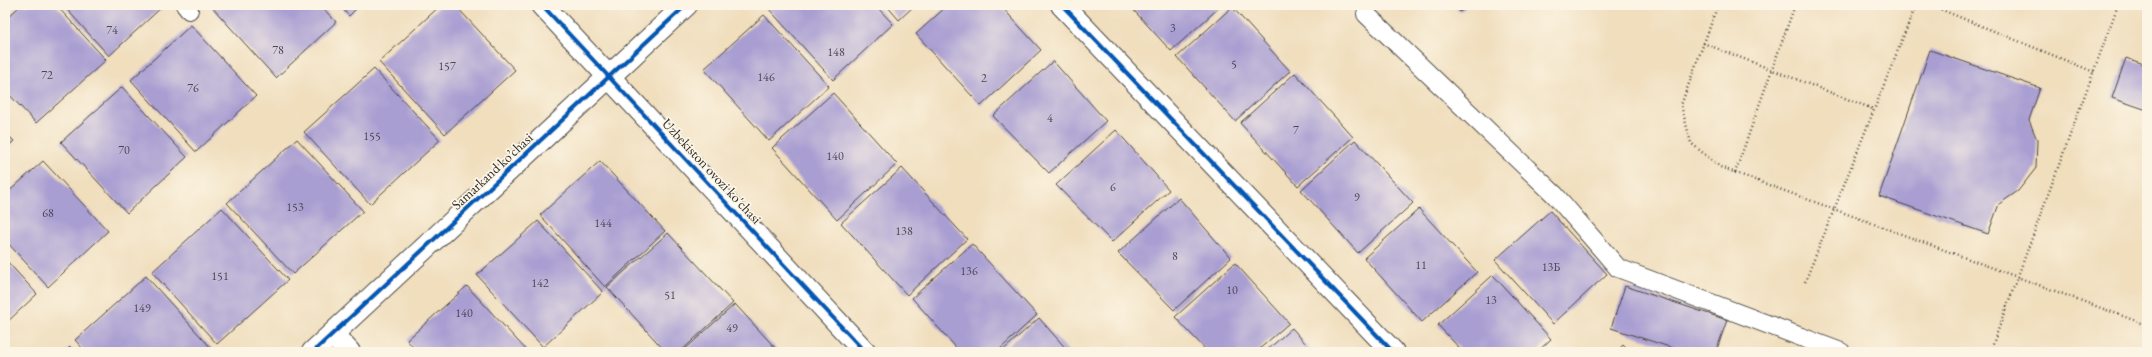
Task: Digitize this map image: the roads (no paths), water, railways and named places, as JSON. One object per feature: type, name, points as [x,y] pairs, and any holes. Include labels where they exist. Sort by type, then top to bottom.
[{"type":"street","name":"Uzbekiston ovozi ko'chasi","points":[[542,5],[610,76],[865,352]]},
{"type":"street","name":"Samarkand ko’chasi","points":[[313,352],[686,5]]},
{"type":"street","points":[[1062,5],[1392,352]]},
{"type":"street","points":[[333,334],[349,352]]},
{"type":"lane","points":[[1366,14],[1555,195],[1618,268],[1841,352]]}]
